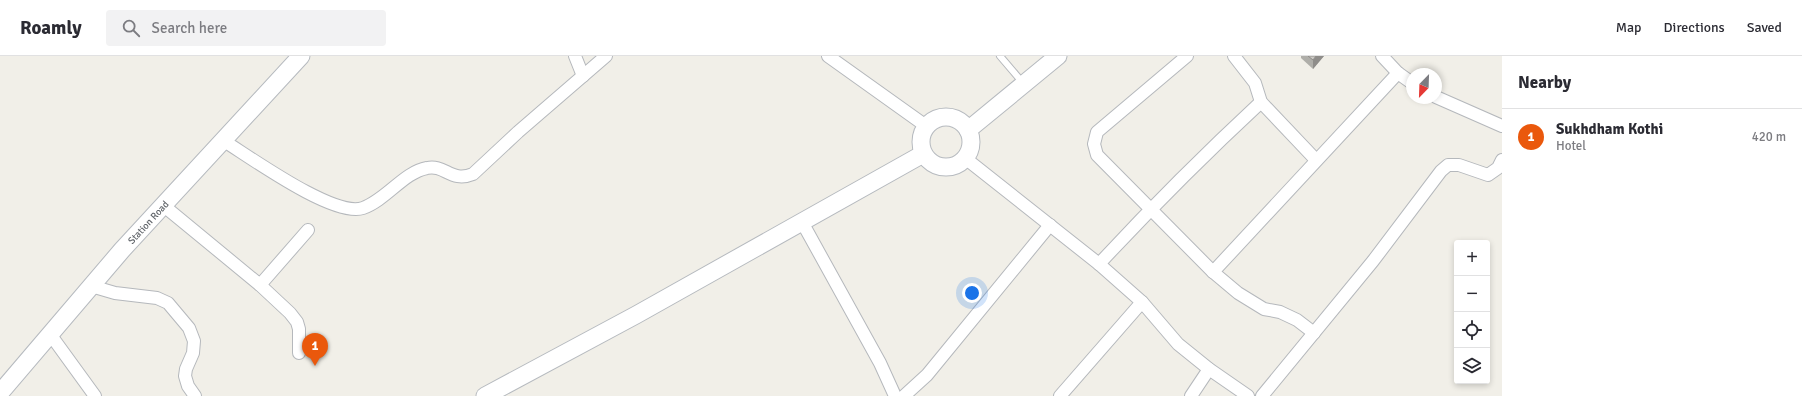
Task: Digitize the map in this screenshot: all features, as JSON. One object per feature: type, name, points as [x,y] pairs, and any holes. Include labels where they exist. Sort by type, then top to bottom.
[{"type":"street","name":"Station Road","points":[[0,393],[91,286],[301,56]]},
{"type":"street","points":[[575,56],[583,76]]},
{"type":"street","points":[[224,140],[293,185],[316,197],[338,206],[351,209],[363,208],[416,172],[428,167],[439,169],[453,176],[464,178],[473,174],[518,132],[606,56]]},
{"type":"street","points":[[828,56],[926,126]]},
{"type":"street","points":[[968,130],[1058,56]]},
{"type":"street","points":[[1187,56],[1097,132],[1094,144],[1097,155],[1213,272],[1248,299],[1264,309],[1280,312],[1297,320],[1314,334]]},
{"type":"street","points":[[1234,56],[1255,83],[1261,102],[1316,160]]},
{"type":"street","points":[[1382,56],[1398,73],[1406,79]]},
{"type":"street","points":[[1213,272],[1398,73]]},
{"type":"street","points":[[1442,100],[1502,126]]},
{"type":"street","points":[[1099,264],[1219,140],[1261,102]]},
{"type":"street","points":[[943,117],[953,118],[962,123],[968,130],[971,140],[970,150],[965,158],[958,164],[948,167],[938,166],[930,162],[923,154],[920,144],[921,135],[926,126],[934,120],[943,117]]},
{"type":"street","points":[[485,396],[636,315],[923,154]]},
{"type":"street","points":[[965,158],[1099,264],[1142,302],[1178,344],[1208,369],[1248,396]]},
{"type":"street","points":[[1262,396],[1373,261],[1440,171],[1448,165],[1459,165],[1488,175],[1498,168],[1502,160]]},
{"type":"street","points":[[164,206],[260,285],[290,313],[297,322],[299,329],[299,353]]},
{"type":"street","points":[[802,222],[880,363],[895,396]]},
{"type":"street","points":[[904,396],[927,375],[1050,225]]},
{"type":"street","points":[[260,285],[308,230]]},
{"type":"street","points":[[91,286],[115,293],[157,298],[168,303],[189,328],[194,341],[193,352],[184,376],[188,386],[195,396]]},
{"type":"street","points":[[1060,396],[1142,302]]},
{"type":"street","points":[[50,334],[95,396]]},
{"type":"street","points":[[1191,396],[1208,369]]},
{"type":"lane","points":[[1000,56],[1024,83]]},
{"type":"building","points":[[1308,56],[1316,56],[1313,60]]},
{"type":"place","name":"Sukhdham Kothi","points":[[315,366]]}]
